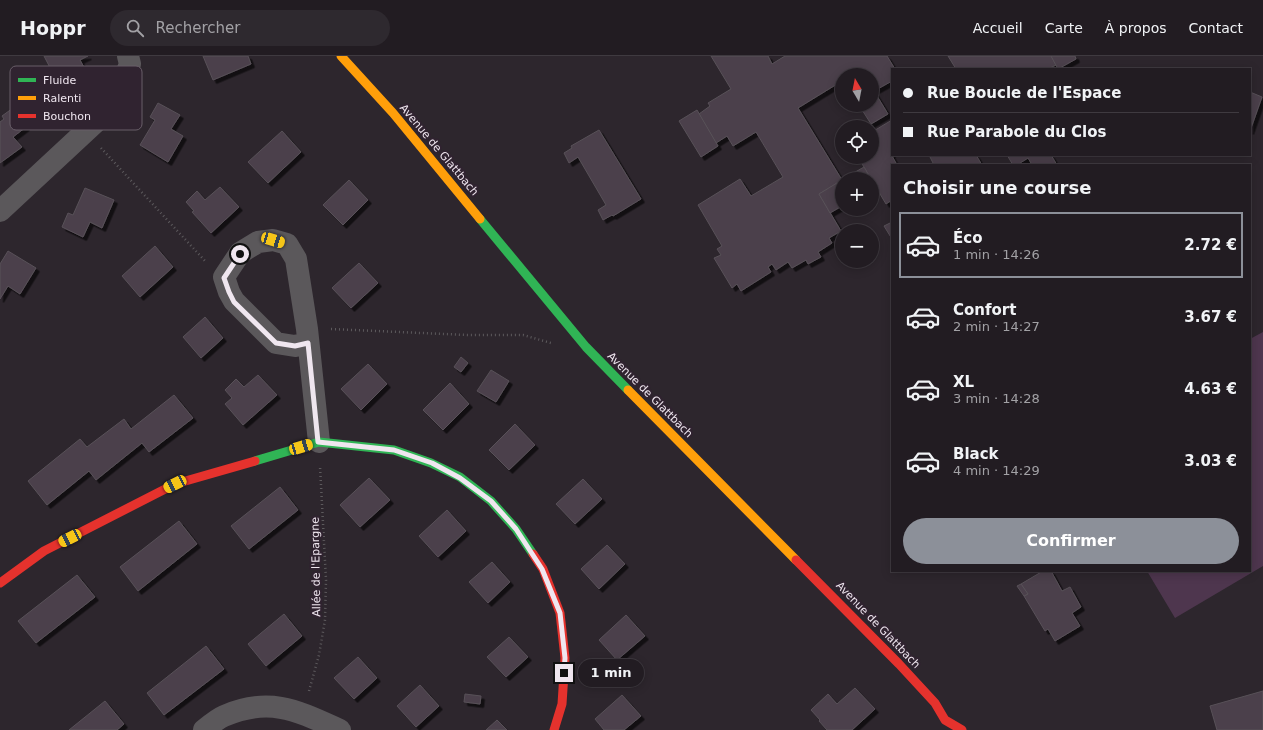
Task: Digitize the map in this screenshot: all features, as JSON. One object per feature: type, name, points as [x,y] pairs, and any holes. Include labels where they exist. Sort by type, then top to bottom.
[{"type":"street","points":[[128,56],[129,66]]},
{"type":"street","name":"Avenue de Glattbach","points":[[341,56],[393,113],[586,347],[900,664],[935,703],[945,720],[962,730]]},
{"type":"street","points":[[0,211],[86,132]]},
{"type":"street","points":[[307,336],[295,346],[276,343],[234,302],[224,278],[240,254],[258,242],[273,240],[287,244],[296,259],[307,336],[318,442]]},
{"type":"street","points":[[0,583],[44,551],[175,484],[318,442],[394,450],[432,463],[460,478],[491,501],[516,529],[542,569],[560,613],[565,658],[562,704],[554,730]]},
{"type":"street","points":[[204,730],[223,717],[248,708],[275,706],[302,713],[340,730]]},
{"type":"path","points":[[86,132],[209,266],[224,278]]},
{"type":"path","points":[[307,336],[403,332],[467,336],[523,335],[555,345]]},
{"type":"path","name":"Allée de l'Epargne","points":[[302,713],[319,655],[326,620],[326,580],[318,442]]},
{"type":"shaded area","points":[[1263,332],[1263,566],[1175,618],[1148,572],[1251,572],[1251,338]]},
{"type":"building","points":[[44,56],[88,56],[80,60],[83,66],[49,66]]},
{"type":"building","points":[[203,56],[248,56],[251,64],[213,80]]},
{"type":"building","points":[[711,56],[768,56],[772,64],[785,56],[887,56],[894,68],[891,68],[891,82],[879,88],[879,68],[835,68],[835,85],[798,108],[837,172],[835,172],[835,184],[819,194],[837,224],[835,224],[835,234],[829,238],[832,243],[818,252],[821,257],[808,264],[806,260],[792,268],[788,262],[776,270],[772,264],[768,267],[771,272],[741,291],[737,284],[732,288],[714,258],[721,255],[717,249],[722,246],[698,205],[740,179],[751,196],[783,177],[756,132],[733,146],[727,136],[716,143],[699,114],[710,106],[708,103],[731,89]]},
{"type":"building","points":[[948,56],[1051,56],[1056,65],[1050,68],[955,68]]},
{"type":"building","points":[[1051,56],[1075,56],[1076,59],[1057,68]]},
{"type":"building","points":[[1251,92],[1262,97],[1251,128]]},
{"type":"building","points":[[879,99],[888,114],[878,120],[868,120],[863,112],[879,112]]},
{"type":"building","points":[[158,103],[180,115],[171,129],[183,136],[168,162],[140,145],[155,120],[150,117]]},
{"type":"building","points":[[10,110],[10,130],[22,130],[13,137],[22,147],[0,163],[0,122],[4,119],[2,116]]},
{"type":"building","points":[[697,110],[718,146],[701,157],[679,121]]},
{"type":"building","points":[[891,121],[891,156],[896,164],[891,164],[891,201],[886,204],[879,192],[879,172],[867,172],[862,164],[879,164],[879,128]]},
{"type":"building","points":[[599,130],[641,199],[613,216],[612,215],[603,220],[598,210],[606,205],[578,157],[569,163],[564,153],[572,148],[571,146]]},
{"type":"building","points":[[282,131],[301,152],[268,183],[248,162]]},
{"type":"building","points":[[930,156],[977,156],[981,164],[934,164]]},
{"type":"building","points":[[1008,156],[1052,156],[1056,164],[1030,164],[1031,163],[1028,158],[1019,164],[1012,164]]},
{"type":"building","points":[[864,167],[867,172],[855,172]]},
{"type":"building","points":[[349,180],[368,200],[343,225],[323,205]]},
{"type":"building","points":[[835,184],[835,210],[830,213],[819,194]]},
{"type":"building","points":[[220,187],[239,207],[211,233],[192,212],[194,211],[186,202],[197,191],[205,200]]},
{"type":"building","points":[[85,188],[114,200],[102,228],[90,222],[83,237],[62,227],[68,213],[73,215]]},
{"type":"building","points":[[891,222],[891,237],[884,226]]},
{"type":"building","points":[[155,246],[173,267],[140,297],[122,276]]},
{"type":"building","points":[[8,251],[36,268],[20,294],[8,286],[0,299],[0,264]]},
{"type":"building","points":[[359,263],[378,283],[351,308],[332,288]]},
{"type":"building","points":[[205,317],[223,338],[201,358],[183,337]]},
{"type":"building","points":[[461,357],[468,363],[461,372],[454,367]]},
{"type":"building","points":[[368,364],[387,384],[361,410],[341,389]]},
{"type":"building","points":[[491,370],[509,381],[496,402],[477,391]]},
{"type":"building","points":[[258,375],[277,395],[243,425],[225,404],[232,398],[225,390],[236,379],[244,387]]},
{"type":"building","points":[[450,383],[469,404],[443,430],[423,410]]},
{"type":"building","points":[[174,395],[193,418],[149,452],[142,443],[96,480],[89,471],[47,505],[28,481],[80,439],[87,447],[124,419],[131,429]]},
{"type":"building","points":[[515,424],[535,445],[509,470],[489,450]]},
{"type":"building","points":[[369,478],[390,500],[360,527],[340,505]]},
{"type":"building","points":[[583,479],[602,499],[575,524],[556,504]]},
{"type":"building","points":[[280,487],[298,510],[249,549],[231,526]]},
{"type":"building","points":[[447,510],[466,531],[438,557],[419,536]]},
{"type":"building","points":[[179,521],[197,544],[138,591],[120,567]]},
{"type":"building","points":[[607,545],[625,564],[599,589],[581,569]]},
{"type":"building","points":[[492,562],[510,582],[488,603],[469,582]]},
{"type":"building","points":[[1041,572],[1052,572],[1062,591],[1070,587],[1081,607],[1072,613],[1080,626],[1055,641],[1048,629],[1045,631],[1024,596],[1028,594],[1021,584]]},
{"type":"building","points":[[77,575],[95,597],[36,643],[18,621]]},
{"type":"building","points":[[1021,584],[1028,594],[1024,596],[1017,586]]},
{"type":"building","points":[[284,614],[302,636],[266,666],[248,644]]},
{"type":"building","points":[[626,615],[645,636],[617,660],[599,640]]},
{"type":"building","points":[[509,637],[528,657],[506,677],[487,657]]},
{"type":"building","points":[[206,646],[224,669],[164,715],[147,693]]},
{"type":"building","points":[[358,657],[377,678],[354,699],[334,678]]},
{"type":"building","points":[[420,685],[439,706],[416,727],[397,706]]},
{"type":"building","points":[[855,688],[875,709],[852,730],[827,730],[811,710],[828,694],[837,704]]},
{"type":"building","points":[[1263,691],[1263,730],[1217,730],[1210,706]]},
{"type":"building","points":[[465,694],[481,696],[480,704],[464,702]]},
{"type":"building","points":[[622,695],[641,716],[624,730],[604,730],[595,719]]},
{"type":"building","points":[[105,701],[124,724],[117,730],[69,730]]},
{"type":"building","points":[[497,720],[507,730],[486,730]]},
{"type":"traffic: fast","points":[[480,219],[586,347],[628,390]]},
{"type":"traffic: fast","points":[[255,461],[319,442],[394,450],[431,463],[460,477],[491,501],[516,529],[533,554]]},
{"type":"traffic: slow","points":[[341,56],[393,113],[480,219]]},
{"type":"traffic: slow","points":[[628,390],[796,560]]},
{"type":"traffic: jam","points":[[0,583],[44,551],[175,484],[255,461]]},
{"type":"traffic: jam","points":[[533,554],[543,569],[560,613],[565,658],[562,704],[554,730]]},
{"type":"traffic: jam","points":[[796,560],[899,664],[935,703],[945,720],[962,730]]},
{"type":"route","points":[[240,254],[224,278],[234,302],[276,343],[295,346],[308,343],[318,442],[394,450],[432,463],[460,478],[491,501],[516,529],[542,569],[560,613],[565,658],[564,673]]}]
